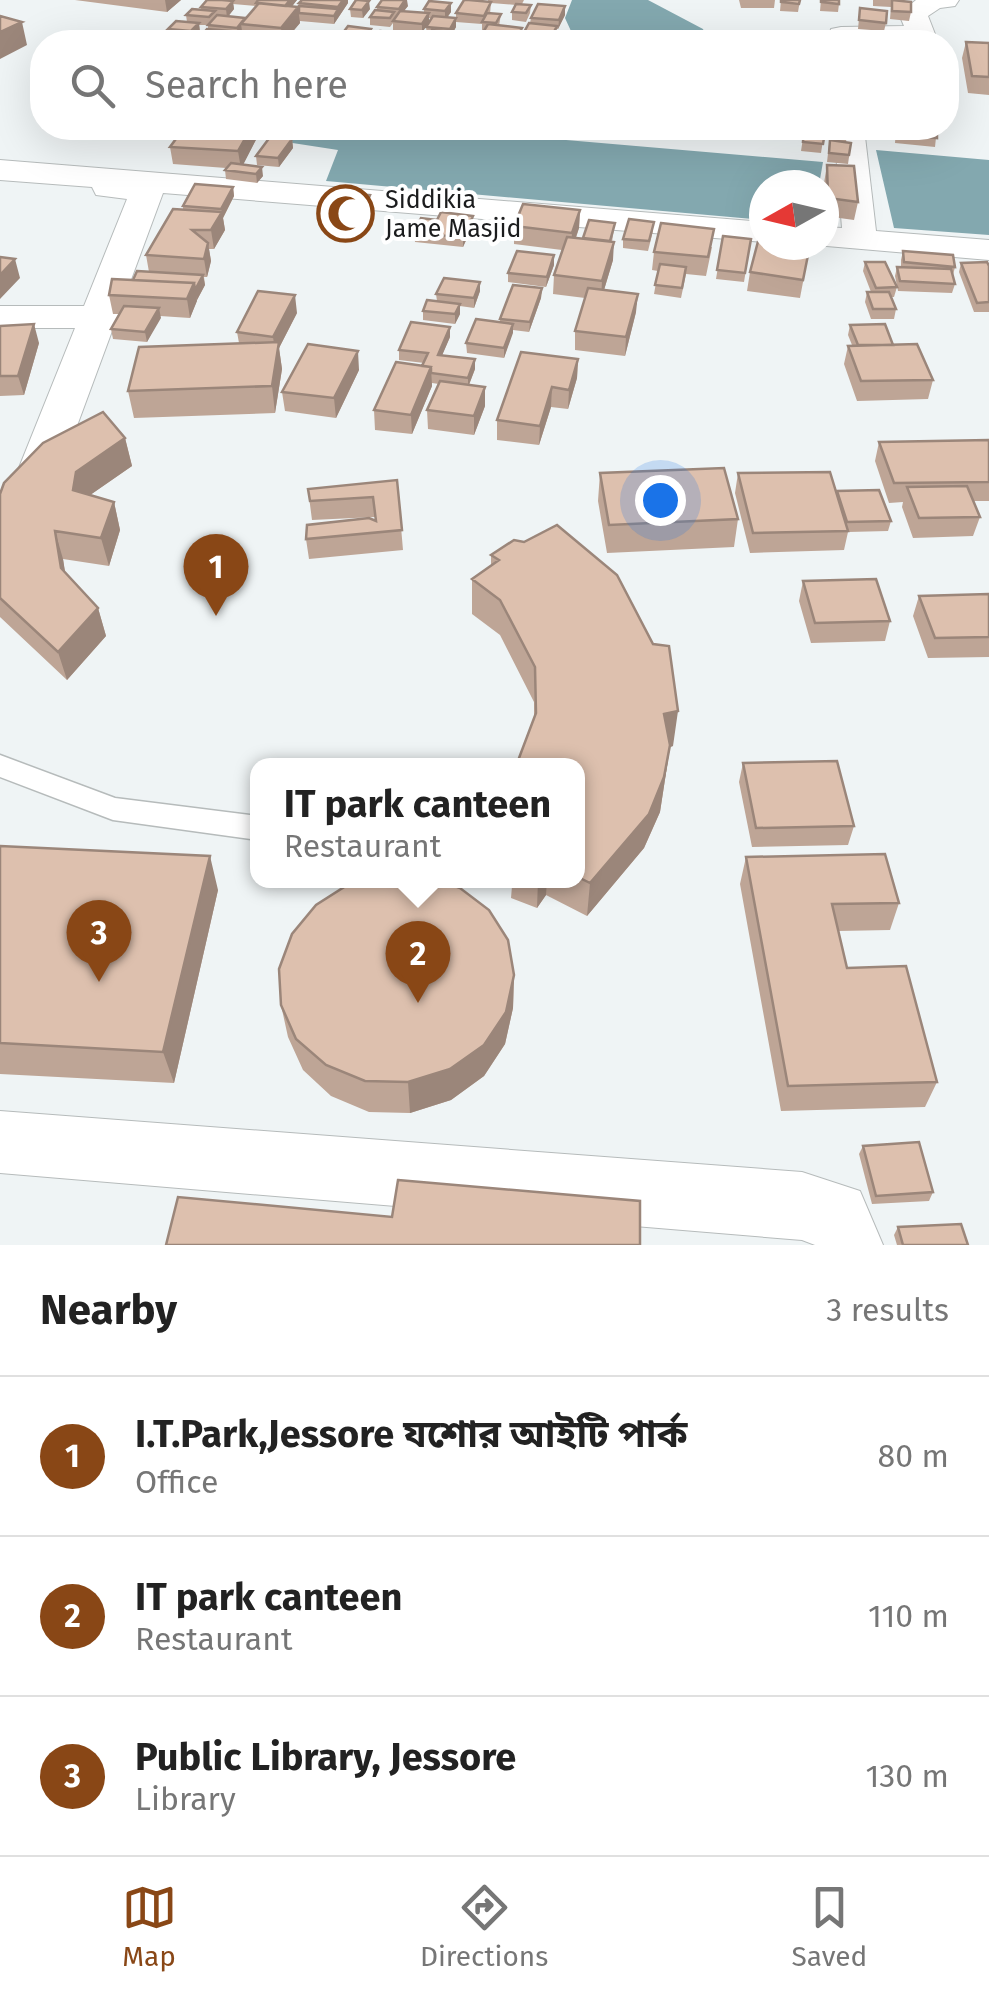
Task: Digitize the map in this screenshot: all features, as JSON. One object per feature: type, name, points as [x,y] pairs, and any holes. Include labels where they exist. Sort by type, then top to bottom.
[{"type":"street","points":[[919,30],[912,14],[933,1],[946,0]]},
{"type":"street","points":[[851,140],[860,240]]},
{"type":"street","points":[[0,170],[749,231]]},
{"type":"street","points":[[0,178],[147,191],[0,572]]},
{"type":"street","points":[[839,238],[989,250]]},
{"type":"street","points":[[0,317],[96,318]]},
{"type":"street","points":[[0,1142],[802,1206],[836,1215],[849,1245]]},
{"type":"lane","points":[[0,766],[113,809],[250,827]]},
{"type":"water","points":[[572,0],[648,0],[703,30],[570,30],[565,18]]},
{"type":"water","points":[[567,140],[823,162],[822,170],[749,170],[749,219],[326,181],[338,150],[286,142]]},
{"type":"water","points":[[876,150],[989,160],[989,235],[894,228]]},
{"type":"building","points":[[207,0],[233,1],[226,9],[201,7]]},
{"type":"building","points":[[290,0],[285,6],[256,3]]},
{"type":"building","points":[[343,0],[338,7],[299,3]]},
{"type":"building","points":[[356,0],[369,1],[362,10],[350,9]]},
{"type":"building","points":[[382,0],[405,0],[399,9],[377,7]]},
{"type":"building","points":[[464,0],[491,2],[484,16],[456,13]]},
{"type":"building","points":[[892,0],[911,2],[911,12],[892,11]]},
{"type":"building","points":[[429,1],[451,3],[445,11],[424,9]]},
{"type":"building","points":[[259,3],[298,7],[281,28],[241,24]]},
{"type":"building","points":[[516,4],[531,5],[526,13],[512,12]]},
{"type":"building","points":[[538,4],[565,6],[559,20],[531,18]]},
{"type":"building","points":[[299,6],[338,9],[334,16],[299,13]]},
{"type":"building","points":[[860,8],[887,11],[886,23],[859,20]]},
{"type":"building","points":[[192,9],[215,11],[209,17],[186,15]]},
{"type":"building","points":[[375,10],[394,12],[390,18],[370,17]]},
{"type":"building","points":[[400,11],[429,13],[422,24],[393,21]]},
{"type":"building","points":[[487,13],[501,14],[496,23],[482,22]]},
{"type":"building","points":[[217,15],[245,18],[237,28],[208,25]]},
{"type":"building","points":[[0,16],[22,22],[0,32]]},
{"type":"building","points":[[433,16],[456,18],[450,29],[426,27]]},
{"type":"building","points":[[176,21],[199,23],[192,30],[168,29]]},
{"type":"building","points":[[529,23],[557,26],[555,30],[525,30]]},
{"type":"building","points":[[488,24],[522,28],[521,30],[484,30]]},
{"type":"building","points":[[348,26],[371,29],[370,30],[345,30]]},
{"type":"building","points":[[966,42],[989,43],[989,77],[972,76]]},
{"type":"building","points":[[175,140],[244,140],[238,151],[170,147]]},
{"type":"building","points":[[268,140],[291,140],[278,158],[256,156]]},
{"type":"building","points":[[830,140],[851,143],[849,155],[829,153]]},
{"type":"building","points":[[231,163],[262,167],[256,174],[225,170]]},
{"type":"building","points":[[827,165],[854,166],[858,202],[839,199],[839,170],[827,170]]},
{"type":"building","points":[[195,184],[233,187],[221,209],[183,206]]},
{"type":"building","points":[[330,192],[370,195],[361,216],[321,213]]},
{"type":"building","points":[[523,204],[580,210],[572,233],[514,226]]},
{"type":"building","points":[[173,209],[222,212],[211,230],[192,230],[208,243],[204,259],[146,255]]},
{"type":"building","points":[[441,212],[473,216],[463,238],[414,232],[421,218],[437,220]]},
{"type":"building","points":[[629,219],[654,222],[649,241],[623,239]]},
{"type":"building","points":[[589,220],[615,223],[610,241],[583,238]]},
{"type":"building","points":[[661,223],[714,229],[708,257],[654,252]]},
{"type":"building","points":[[723,236],[749,239],[745,273],[717,270]]},
{"type":"building","points":[[567,237],[614,242],[602,281],[554,275]]},
{"type":"building","points":[[517,251],[554,255],[547,277],[508,273]]},
{"type":"building","points":[[903,251],[953,255],[955,267],[904,262]]},
{"type":"building","points":[[0,257],[15,259],[0,275]]},
{"type":"building","points":[[753,260],[807,260],[803,280],[750,272]]},
{"type":"building","points":[[865,262],[885,262],[897,287],[876,288]]},
{"type":"building","points":[[987,262],[989,302],[977,303],[961,263]]},
{"type":"building","points":[[660,264],[686,267],[682,288],[655,285]]},
{"type":"building","points":[[897,267],[951,269],[955,284],[900,281]]},
{"type":"building","points":[[137,271],[203,275],[195,290],[194,283],[133,280]]},
{"type":"building","points":[[444,278],[480,282],[474,298],[436,294]]},
{"type":"building","points":[[112,279],[194,283],[187,299],[109,295]]},
{"type":"building","points":[[513,285],[542,288],[530,322],[500,319]]},
{"type":"building","points":[[588,288],[638,294],[626,337],[575,331]]},
{"type":"building","points":[[258,291],[295,295],[273,337],[237,332]]},
{"type":"building","points":[[867,292],[889,292],[896,309],[873,309]]},
{"type":"building","points":[[427,300],[460,304],[455,314],[423,311]]},
{"type":"building","points":[[124,306],[159,308],[145,332],[111,329]]},
{"type":"building","points":[[476,319],[513,324],[504,348],[466,343]]},
{"type":"building","points":[[411,322],[450,327],[438,355],[475,359],[468,378],[431,373],[431,367],[422,366],[428,353],[399,350]]},
{"type":"building","points":[[34,324],[18,376],[0,376],[0,326]]},
{"type":"building","points":[[885,324],[893,345],[858,345],[850,325]]},
{"type":"building","points":[[279,342],[272,386],[128,391],[139,347]]},
{"type":"building","points":[[308,344],[358,351],[334,398],[282,392]]},
{"type":"building","points":[[917,344],[933,380],[861,381],[848,346]]},
{"type":"building","points":[[521,352],[578,359],[569,390],[552,387],[540,426],[497,420]]},
{"type":"building","points":[[396,362],[431,367],[411,415],[374,410]]},
{"type":"building","points":[[440,381],[485,387],[474,416],[427,410]]},
{"type":"building","points":[[103,412],[125,438],[76,472],[73,490],[114,502],[101,538],[55,531],[61,568],[98,608],[58,652],[0,598],[0,494],[4,483],[43,443]]},
{"type":"building","points":[[989,440],[989,482],[894,483],[879,442]]},
{"type":"building","points":[[724,468],[738,519],[609,525],[600,473]]},
{"type":"building","points":[[830,472],[848,531],[753,533],[738,473]]},
{"type":"building","points":[[397,480],[402,530],[306,539],[307,525],[369,518],[376,521],[373,497],[310,501],[308,489]]},
{"type":"building","points":[[967,486],[980,517],[919,518],[907,487]]},
{"type":"building","points":[[879,490],[891,521],[847,522],[837,491]]},
{"type":"building","points":[[557,525],[617,575],[653,644],[669,646],[678,711],[664,714],[670,745],[664,777],[649,814],[590,883],[585,880],[585,758],[519,758],[536,713],[535,667],[500,600],[472,579],[499,560],[491,555],[514,540],[524,542]]},
{"type":"building","points":[[876,579],[890,621],[815,623],[803,581]]},
{"type":"building","points":[[989,594],[989,637],[935,638],[919,596]]},
{"type":"building","points":[[837,761],[854,826],[756,828],[743,763]]},
{"type":"building","points":[[0,846],[210,856],[163,1052],[0,1043]]},
{"type":"building","points":[[885,854],[899,903],[832,904],[847,968],[906,966],[937,1082],[788,1086],[746,857]]},
{"type":"building","points":[[343,888],[460,888],[489,910],[508,940],[514,975],[506,1012],[484,1045],[450,1069],[408,1082],[365,1081],[326,1065],[296,1039],[281,1005],[279,969],[292,934],[316,905]]},
{"type":"building","points":[[919,1142],[933,1192],[876,1196],[863,1146]]},
{"type":"building","points":[[398,1180],[640,1201],[640,1245],[166,1245],[178,1197],[392,1217]]},
{"type":"building","points":[[961,1224],[968,1245],[903,1245],[898,1227]]},
{"type":"place","name":"Siddikia Jame Masjid","points":[[346,214]]},
{"type":"place","name":"I.T.Park,Jessore যশোর আইটি পার্ক","points":[[216,616]]},
{"type":"place","name":"Public Library, Jessore","points":[[99,982]]},
{"type":"place","name":"IT park canteen","points":[[418,1003]]}]
